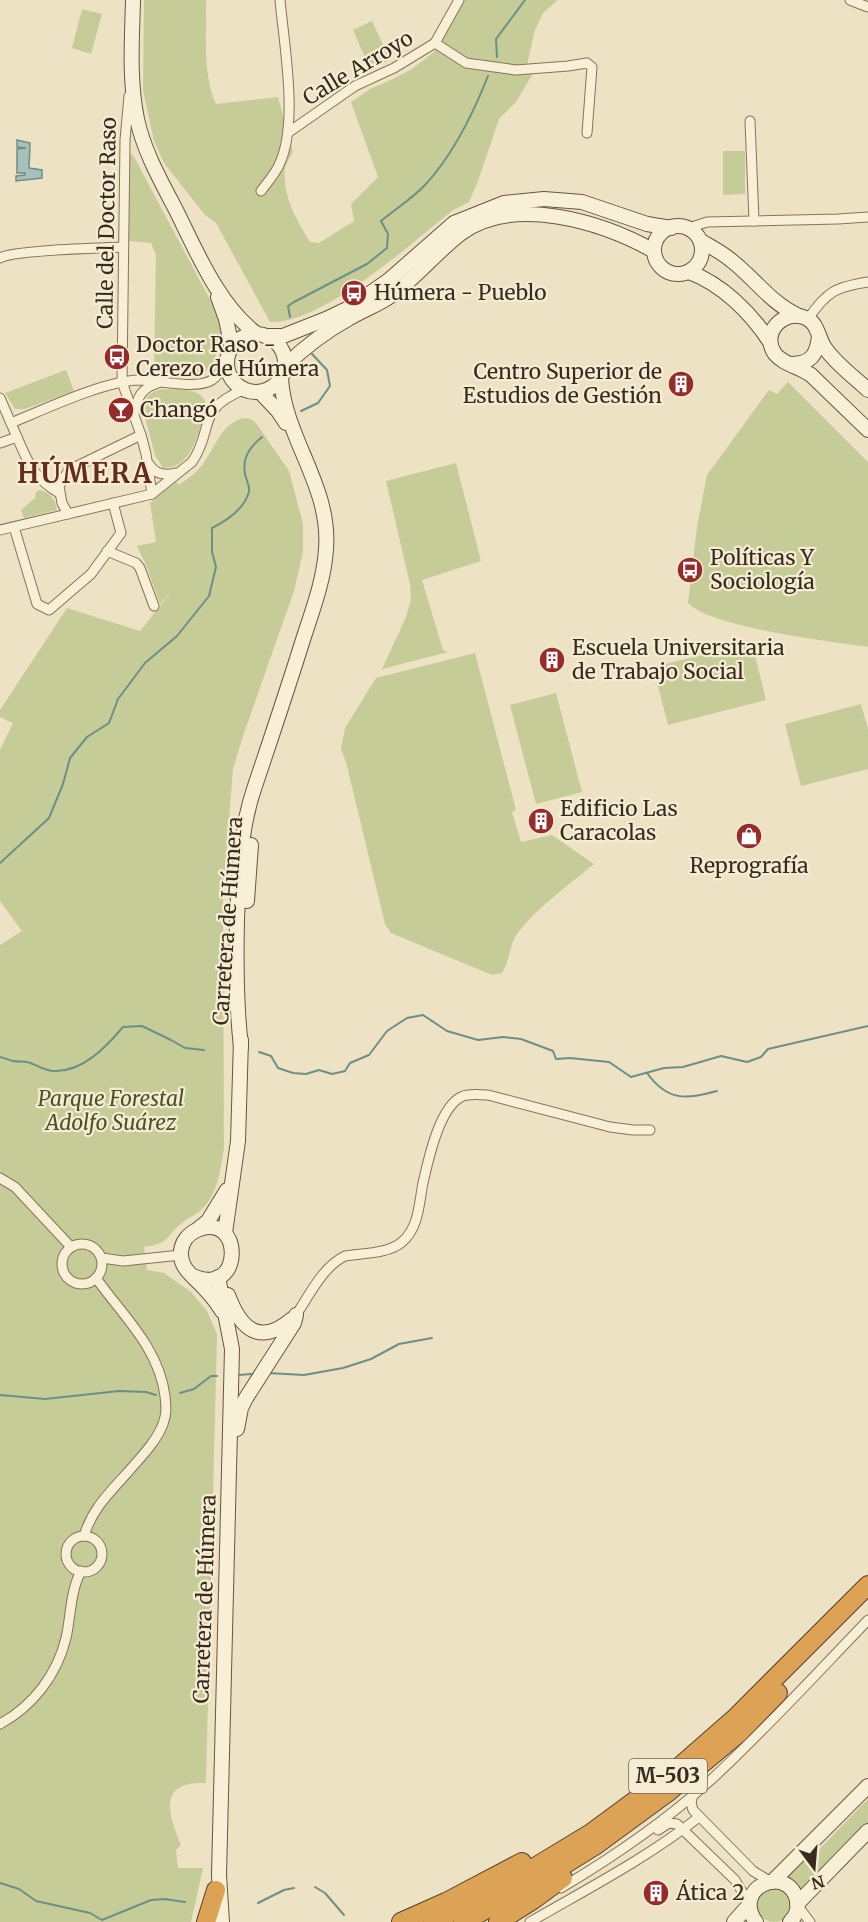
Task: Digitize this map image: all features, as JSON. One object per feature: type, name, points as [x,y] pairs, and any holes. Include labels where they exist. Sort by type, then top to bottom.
[{"type":"highway","name":"M-503","points":[[433,1922],[507,1884],[581,1839],[671,1774],[735,1718],[868,1585]]},
{"type":"highway","name":"M-503","points":[[499,1921],[533,1900],[685,1787],[868,1601]]},
{"type":"highway","name":"M-503","points":[[463,1922],[533,1884],[596,1845],[667,1793],[739,1733]]},
{"type":"highway","name":"M-503","points":[[401,1922],[446,1902],[570,1838],[671,1774]]},
{"type":"highway","points":[[206,1922],[217,1883]]},
{"type":"main road","points":[[133,0],[131,65],[138,121],[146,148],[210,275],[226,319],[232,348]]},
{"type":"main road","points":[[654,251],[602,228],[560,217],[509,214],[484,221],[462,233],[393,294],[373,307],[328,325],[283,336],[247,336],[238,340],[227,362],[228,372],[233,382],[243,390],[260,392],[272,388],[281,379],[286,365],[328,325],[389,280],[454,223],[504,203],[544,198],[582,202],[647,224],[690,230],[701,241],[730,259],[786,310],[814,324],[830,354],[868,390]]},
{"type":"main road","points":[[670,228],[658,238],[654,251],[658,263],[671,273],[689,272],[697,266],[702,256],[701,241]]},
{"type":"main road","points":[[689,272],[713,283],[735,301],[764,332],[774,352],[781,360],[811,375],[868,430]]},
{"type":"main road","points":[[210,275],[246,326],[274,341],[281,348],[286,365]]},
{"type":"main road","points":[[770,342],[771,332],[777,322],[786,316],[802,317]]},
{"type":"main road","points":[[790,364],[800,364],[810,359],[817,350],[819,336]]},
{"type":"main road","name":"Carretera de Húmera","points":[[225,1233],[238,1141],[241,1047],[237,1005],[239,868],[244,828],[253,790],[264,763],[315,604],[326,552],[326,528],[322,501],[284,406],[281,379]]},
{"type":"main road","name":"Carretera de Húmera","points":[[260,392],[278,411],[299,442]]},
{"type":"main road","name":"Carretera de Húmera","points":[[196,1230],[208,1221],[232,1180]]},
{"type":"main road","points":[[209,1228],[225,1233],[233,1255],[231,1264],[220,1276],[202,1280],[192,1276],[183,1265],[181,1255],[184,1240],[196,1230],[209,1228]]},
{"type":"main road","name":"Carretera de Húmera","points":[[192,1276],[217,1302],[229,1324]]},
{"type":"main road","points":[[220,1276],[237,1316],[255,1332],[263,1334],[276,1331],[296,1315]]},
{"type":"main road","name":"Carretera de Húmera","points":[[216,1922],[232,1349],[220,1276]]},
{"type":"main road","points":[[229,1472],[236,1455],[241,1408],[253,1385],[294,1323],[296,1315]]},
{"type":"main road","points":[[734,1922],[749,1904],[754,1892],[771,1882],[868,1786]]},
{"type":"main road","points":[[797,1905],[868,1832]]},
{"type":"main road","points":[[771,1882],[786,1885],[792,1890],[797,1905],[790,1922]]},
{"type":"main road","name":"Carretera de Húmera","points":[[217,1883],[222,1922]]},
{"type":"main road","points":[[749,1904],[752,1917],[756,1922]]},
{"type":"street","points":[[261,191],[280,164],[289,132],[289,105],[280,0]]},
{"type":"street","name":"Calle Arroyo","points":[[289,132],[355,86],[394,68],[435,43],[459,0]]},
{"type":"street","points":[[850,0],[868,7]]},
{"type":"street","points":[[435,43],[466,63],[516,70],[591,64],[587,133]]},
{"type":"street","name":"Calle del Doctor Raso","points":[[122,382],[125,140],[131,65]]},
{"type":"street","points":[[750,121],[754,221]]},
{"type":"street","points":[[690,230],[706,222],[868,217]]},
{"type":"street","points":[[0,258],[30,252],[123,247]]},
{"type":"street","points":[[802,317],[825,296],[837,289],[868,282]]},
{"type":"street","points":[[11,423],[86,393],[122,382],[138,380],[191,384],[207,382],[217,375],[227,362]]},
{"type":"street","points":[[122,382],[141,435],[148,462],[152,494]]},
{"type":"street","points":[[134,414],[136,400],[142,391],[163,382]]},
{"type":"street","points":[[0,530],[152,494],[180,472],[196,455],[209,416],[215,406],[243,390]]},
{"type":"street","points":[[0,398],[33,472],[59,493]]},
{"type":"street","points":[[68,514],[59,493],[60,481],[69,470],[141,435]]},
{"type":"street","points":[[0,443],[17,437]]},
{"type":"street","points":[[148,462],[152,469],[164,476],[180,472]]},
{"type":"street","points":[[43,482],[49,484],[60,481]]},
{"type":"street","points":[[14,527],[37,604],[49,610],[91,574],[121,533],[113,503]]},
{"type":"street","points":[[107,551],[136,563],[142,571],[154,606]]},
{"type":"street","points":[[296,1315],[324,1274],[338,1259],[397,1246],[408,1237],[417,1216],[427,1166],[442,1121],[449,1108],[462,1096],[488,1095],[610,1127],[650,1130]]},
{"type":"street","points":[[0,1178],[15,1187],[71,1247]]},
{"type":"street","points":[[83,1244],[89,1245],[102,1258],[102,1269],[96,1278],[85,1284],[68,1279],[62,1268],[67,1251],[71,1247],[83,1244]]},
{"type":"street","points":[[102,1258],[123,1261],[181,1255]]},
{"type":"street","points":[[84,1536],[88,1522],[103,1499],[153,1442],[163,1424],[167,1410],[164,1383],[149,1348],[96,1278]]},
{"type":"street","points":[[84,1536],[96,1541],[101,1548],[101,1556],[98,1564],[91,1570],[81,1571],[70,1565],[66,1554],[71,1541],[84,1536]]},
{"type":"street","points":[[0,1724],[32,1701],[52,1675],[65,1640],[75,1584],[81,1571]]},
{"type":"street","points":[[578,1878],[655,1825],[723,1768],[868,1620]]},
{"type":"street","points":[[693,1794],[691,1805],[699,1817],[753,1871],[771,1882]]},
{"type":"street","points":[[530,1922],[608,1878],[683,1830],[699,1817]]},
{"type":"street","points":[[499,1921],[616,1857],[669,1823],[677,1824],[735,1880],[749,1904]]},
{"type":"street","points":[[797,1905],[810,1922]]},
{"type":"green space","points":[[144,0],[206,0],[207,67],[216,104],[278,97],[293,152],[285,169],[288,198],[310,242],[319,243],[354,221],[351,204],[378,177],[351,102],[370,89],[412,69],[434,52],[464,0],[558,0],[543,13],[535,30],[527,65],[534,72],[516,102],[499,119],[469,202],[453,210],[391,260],[340,296],[291,319],[270,322],[216,223],[205,215],[164,163],[154,141],[143,90]]},
{"type":"green space","points":[[82,9],[102,14],[91,54],[72,48]]},
{"type":"green space","points":[[372,21],[390,60],[370,69],[353,30]]},
{"type":"green space","points":[[723,151],[745,151],[745,194],[723,195]]},
{"type":"green space","points":[[130,154],[133,155],[214,307],[223,335],[211,369],[196,374],[154,373],[156,255],[151,243],[128,241]]},
{"type":"green space","points":[[66,370],[74,391],[25,409],[15,409],[5,393]]},
{"type":"green space","points":[[788,382],[868,462],[868,647],[745,626],[701,612],[688,603],[697,527],[707,475],[769,390],[777,394]]},
{"type":"green space","points":[[163,389],[195,392],[200,395],[207,406],[188,455],[173,467],[163,468],[155,455],[142,406],[150,394]]},
{"type":"green space","name":"Parque Forestal Adolfo Suárez","points":[[245,418],[256,423],[289,471],[303,524],[303,552],[294,591],[233,769],[223,896],[224,1149],[219,1174],[215,1190],[201,1210],[184,1221],[164,1241],[144,1247],[147,1270],[164,1273],[191,1292],[207,1311],[217,1334],[206,1783],[186,1785],[177,1789],[170,1802],[172,1820],[181,1845],[176,1850],[178,1868],[203,1868],[191,1922],[0,1922],[0,945],[22,931],[0,901],[0,750],[13,723],[0,717],[0,710],[67,608],[140,631],[171,592],[160,604],[137,546],[156,542],[150,503],[176,482],[179,485],[196,472],[223,432],[236,421]]},
{"type":"green space","points":[[456,463],[481,561],[422,580],[443,650],[448,652],[382,669],[406,617],[411,599],[410,584],[386,481]]},
{"type":"green space","points":[[40,490],[52,497],[57,510],[24,518],[21,510],[35,498],[36,492]]},
{"type":"green space","points":[[752,643],[766,700],[668,725],[653,667]]},
{"type":"green space","points":[[475,653],[516,810],[512,812],[521,842],[552,835],[594,864],[553,897],[525,924],[514,939],[502,973],[492,975],[391,933],[385,924],[341,749],[345,728],[376,678]]},
{"type":"green space","points":[[556,693],[582,792],[536,804],[510,705]]},
{"type":"green space","points":[[861,704],[868,729],[868,769],[801,786],[785,724]]},
{"type":"green space","points":[[868,1799],[868,1824],[818,1872],[821,1875],[802,1893],[787,1876],[802,1861],[806,1863]]},
{"type":"green space","points":[[774,1888],[786,1893],[791,1905],[786,1917],[774,1922],[762,1917],[757,1905],[762,1893]]},
{"type":"water","points":[[17,140],[30,143],[29,168],[42,170],[42,178],[16,181],[16,176],[25,175],[25,173],[17,173],[17,149],[26,148],[17,147]]},
{"type":"waterway","points":[[497,57],[496,39],[525,0]]},
{"type":"waterway","points":[[290,317],[288,306],[367,264],[387,248],[388,234],[381,221],[420,190],[445,161],[469,119],[488,76]]},
{"type":"waterway","points":[[301,411],[318,403],[330,386],[327,370],[312,354]]},
{"type":"waterway","points":[[0,863],[49,818],[63,784],[70,758],[87,737],[109,723],[118,699],[145,663],[177,636],[209,596],[216,567],[212,552],[212,528],[234,514],[247,498],[249,489],[244,468],[246,457],[262,437]]},
{"type":"waterway","points":[[259,1052],[271,1056],[278,1068],[293,1073],[306,1074],[319,1070],[332,1074],[345,1071],[350,1063],[369,1055],[387,1031],[407,1018],[423,1015],[447,1031],[478,1040],[503,1037],[521,1039],[553,1051],[556,1059],[609,1062],[631,1077],[664,1068],[683,1067],[721,1056],[747,1062],[761,1057],[768,1049],[868,1026]]},
{"type":"waterway","points":[[0,1057],[27,1062],[50,1071],[65,1070],[93,1057],[123,1027],[142,1026],[185,1048],[204,1050]]},
{"type":"waterway","points":[[647,1073],[670,1094],[696,1096],[717,1091]]},
{"type":"waterway","points":[[268,1373],[304,1375],[343,1368],[371,1359],[399,1344],[432,1338]]},
{"type":"waterway","points":[[238,1375],[252,1374]]},
{"type":"waterway","points":[[180,1393],[194,1389],[211,1376],[217,1376]]},
{"type":"waterway","points":[[0,1395],[45,1399],[119,1391],[146,1392],[156,1395]]},
{"type":"waterway","points":[[0,1883],[19,1889],[36,1901],[90,1913],[102,1920],[151,1900],[185,1902]]},
{"type":"waterway","points":[[315,1887],[325,1893],[344,1915]]},
{"type":"waterway","points":[[258,1903],[284,1890],[294,1888]]},
{"type":"place","name":"Húmera - Pueblo","points":[[354,293]]},
{"type":"place","name":"Doctor Raso - Cerezo de Húmera","points":[[117,357]]},
{"type":"place","name":"Centro Superior de Estudios de Gestión","points":[[681,384]]},
{"type":"place","name":"Changó","points":[[121,410]]},
{"type":"place","name":"Políticas Y Sociología","points":[[690,570]]},
{"type":"place","name":"Escuela Universitaria de Trabajo Social","points":[[552,660]]},
{"type":"place","name":"Edificio Las Caracolas","points":[[541,821]]},
{"type":"place","name":"Reprografía","points":[[749,836]]},
{"type":"place","name":"Ática 2","points":[[656,1893]]},
{"type":"district","name":"HÚMERA","points":[[85,474]]}]
